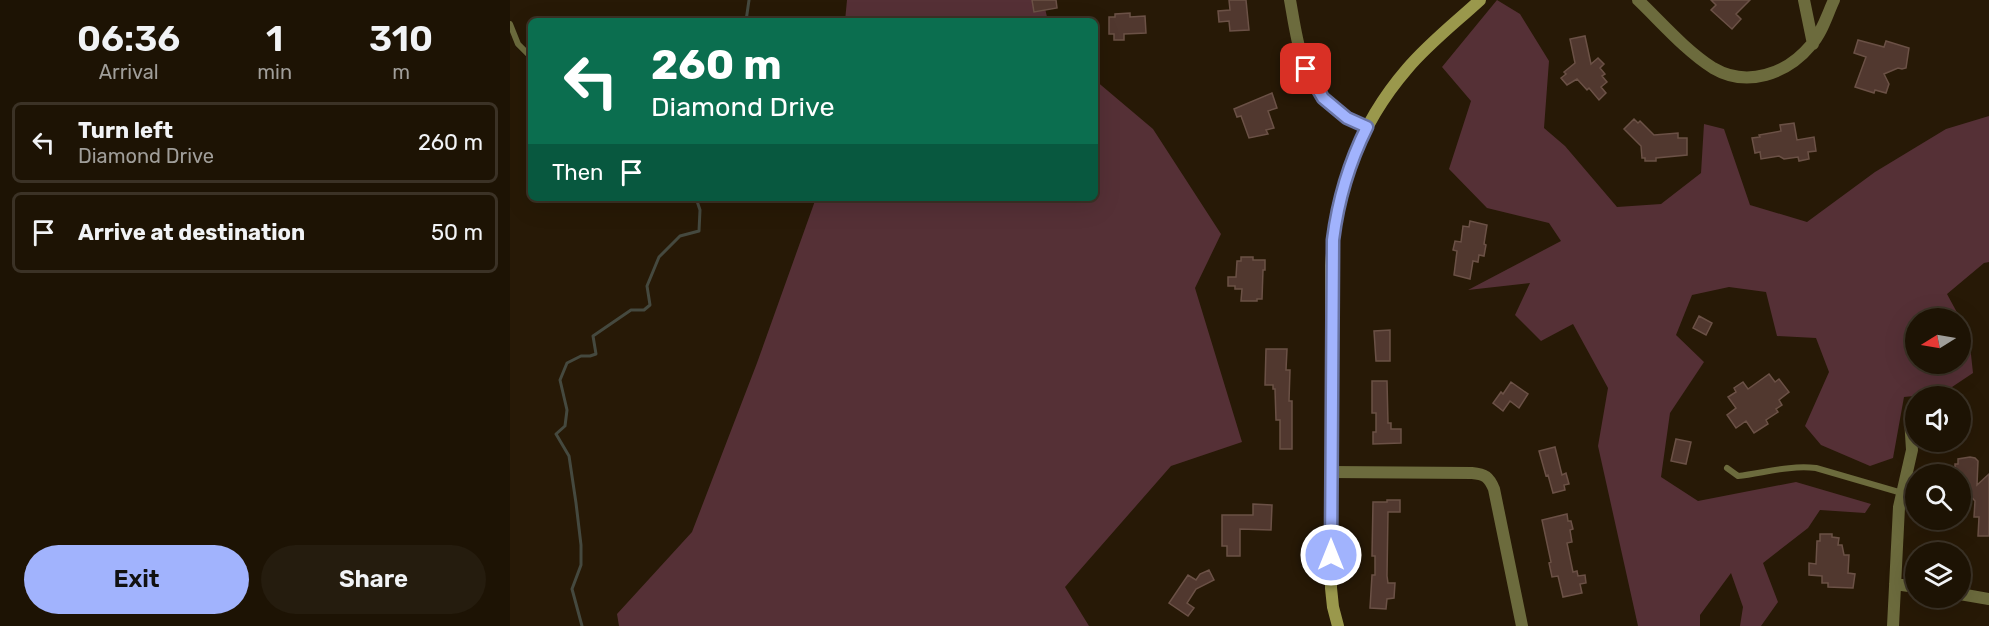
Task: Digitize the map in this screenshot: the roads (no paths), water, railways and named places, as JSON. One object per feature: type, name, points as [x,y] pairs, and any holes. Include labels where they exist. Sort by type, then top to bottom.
[{"type":"main road","points":[[1338,626],[1331,588],[1333,240],[1336,217],[1344,184],[1367,127],[1379,106],[1408,68],[1480,0]]},
{"type":"street","points":[[1290,0],[1296,35],[1306,69],[1323,98],[1347,118],[1367,127]]},
{"type":"street","points":[[1638,0],[1694,53],[1714,68],[1735,77],[1760,77],[1781,71],[1813,44],[1834,0]]},
{"type":"street","points":[[1804,0],[1813,44]]},
{"type":"street","points":[[1893,626],[1899,507],[1912,452]]},
{"type":"street","points":[[1331,472],[1472,473],[1490,478],[1522,626]]},
{"type":"street","points":[[1895,584],[1905,585]]},
{"type":"street","points":[[1971,596],[1989,599]]},
{"type":"lane","points":[[510,24],[518,44],[528,54]]},
{"type":"lane","points":[[1728,468],[1738,476],[1770,470],[1808,467],[1902,493]]},
{"type":"waterway","points":[[746,18],[749,0]]},
{"type":"waterway","points":[[582,626],[572,589],[581,565],[576,503],[569,456],[556,434],[565,426],[567,410],[560,380],[567,363],[581,356],[596,354],[593,336],[631,310],[644,310],[650,305],[647,286],[659,257],[680,236],[699,231],[700,210],[697,201]]}]
